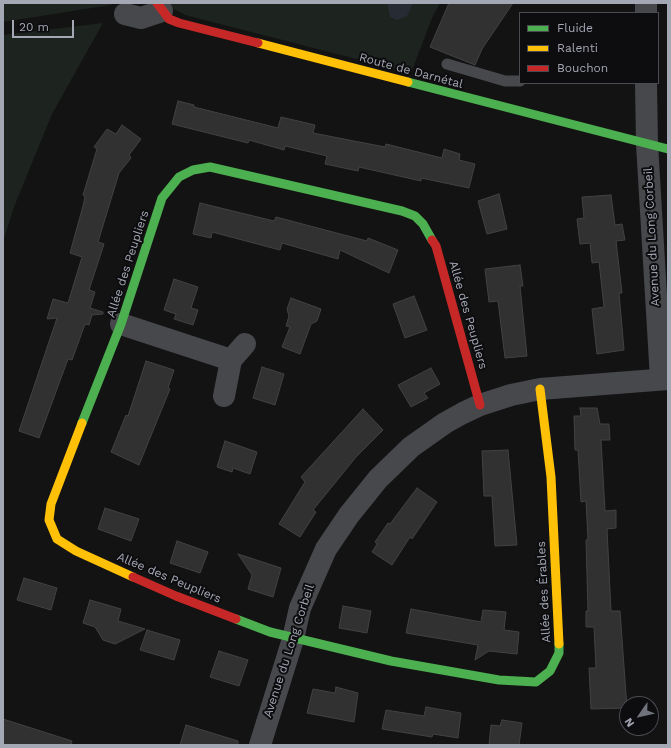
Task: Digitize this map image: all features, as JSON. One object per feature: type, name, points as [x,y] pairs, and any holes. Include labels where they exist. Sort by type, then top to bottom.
[{"type":"street","points":[[124,14],[141,18],[160,7]]},
{"type":"street","name":"Route de Darnétal","points":[[160,7],[169,19],[179,23],[668,149]]},
{"type":"street","name":"Avenue du Long Corbeil","points":[[260,745],[293,639],[300,608],[311,580],[326,549],[349,515],[378,479],[411,447],[445,423],[480,405],[511,395],[540,389],[664,379],[647,144],[646,84]]},
{"type":"street","name":"Allée des Peupliers","points":[[293,639],[270,632],[176,596],[76,551],[57,539],[48,520],[51,504],[121,324],[162,198],[179,176],[193,170],[210,167],[402,211],[415,216],[423,224],[436,246],[453,302],[480,405]]},
{"type":"street","points":[[121,324],[238,352],[224,396]]},
{"type":"street","name":"Allée des Érables","points":[[293,639],[391,661],[499,680],[536,682],[550,671],[559,653],[551,477],[540,389]]},
{"type":"lane","points":[[447,64],[505,81],[519,81]]},
{"type":"shaded area","points":[[3,3],[112,3],[111,5],[3,22]]},
{"type":"shaded area","points":[[168,3],[440,3],[432,18],[411,73],[185,15],[170,7]]},
{"type":"shaded area","points":[[387,3],[413,3],[407,16],[397,20],[390,17]]},
{"type":"shaded area","points":[[103,23],[52,114],[14,207],[3,242],[3,35]]},
{"type":"building","points":[[449,3],[513,3],[482,49],[475,65],[430,47]]},
{"type":"building","points":[[178,101],[194,105],[194,107],[278,128],[281,117],[315,125],[313,133],[385,147],[386,144],[442,158],[444,149],[460,154],[459,160],[475,164],[469,188],[421,178],[421,181],[359,167],[358,171],[325,164],[327,156],[285,146],[284,150],[249,140],[248,143],[172,124]]},
{"type":"building","points":[[122,125],[141,139],[129,155],[131,158],[119,173],[98,242],[104,244],[89,290],[95,292],[90,308],[103,312],[103,314],[92,315],[89,325],[85,324],[72,360],[68,359],[39,438],[19,431],[57,318],[47,319],[53,299],[68,303],[82,257],[70,253],[83,206],[85,197],[83,195],[97,149],[94,147],[107,129],[116,134]]},
{"type":"building","points":[[499,194],[507,229],[487,234],[478,201]]},
{"type":"building","points":[[611,195],[615,225],[622,224],[625,240],[616,241],[622,293],[619,293],[624,350],[597,354],[592,309],[604,307],[599,262],[592,263],[590,243],[580,244],[577,219],[584,218],[582,197]]},
{"type":"building","points":[[200,203],[274,221],[276,217],[367,241],[368,238],[398,250],[389,273],[340,250],[338,259],[282,243],[280,250],[212,232],[211,238],[193,234]]},
{"type":"building","points":[[520,265],[523,286],[520,286],[527,356],[505,358],[498,301],[489,302],[485,269]]},
{"type":"building","points":[[174,279],[198,287],[191,308],[198,310],[193,325],[174,319],[176,314],[164,310]]},
{"type":"building","points":[[414,296],[427,330],[405,338],[393,304]]},
{"type":"building","points":[[291,298],[321,309],[317,321],[311,324],[300,354],[282,347],[290,327],[286,326],[289,316],[287,309]]},
{"type":"building","points":[[146,361],[174,370],[168,388],[170,389],[139,465],[111,452],[126,415],[128,416]]},
{"type":"building","points":[[262,367],[284,374],[275,405],[253,398]]},
{"type":"building","points":[[431,368],[440,384],[424,393],[428,398],[411,407],[398,385]]},
{"type":"building","points":[[580,408],[597,408],[600,424],[609,424],[610,440],[601,440],[605,511],[616,510],[616,528],[607,529],[611,611],[620,611],[626,696],[619,696],[619,708],[591,709],[589,668],[596,668],[594,627],[586,627],[586,611],[588,611],[586,540],[588,539],[586,501],[581,502],[578,450],[575,450],[574,416],[581,416]]},
{"type":"building","points":[[363,409],[383,430],[356,457],[313,510],[316,512],[300,537],[279,524],[305,482],[301,477]]},
{"type":"building","points":[[225,441],[257,452],[250,474],[233,468],[232,472],[217,467]]},
{"type":"building","points":[[508,450],[517,545],[495,546],[492,496],[484,496],[482,451]]},
{"type":"building","points":[[417,488],[437,502],[412,539],[410,537],[392,565],[372,552],[377,544],[375,542],[388,523],[390,524]]},
{"type":"building","points":[[105,508],[139,519],[131,541],[98,529]]},
{"type":"building","points":[[177,541],[208,552],[200,573],[170,563]]},
{"type":"building","points":[[238,554],[281,568],[273,597],[248,589],[252,575]]},
{"type":"building","points":[[24,578],[57,588],[51,610],[17,600]]},
{"type":"building","points":[[90,600],[121,609],[118,621],[145,629],[115,644],[103,640],[95,627],[83,623]]},
{"type":"building","points":[[343,606],[371,611],[367,633],[339,628]]},
{"type":"building","points":[[411,609],[481,622],[483,610],[506,612],[504,630],[519,632],[517,654],[489,651],[475,660],[478,645],[406,633]]},
{"type":"building","points":[[147,630],[180,640],[174,660],[140,650]]},
{"type":"building","points":[[219,651],[248,660],[239,686],[210,677]]},
{"type":"building","points":[[336,687],[358,693],[354,722],[307,713],[313,689],[335,693]]},
{"type":"building","points":[[426,707],[461,713],[458,738],[433,734],[432,737],[382,729],[386,710],[424,716]]},
{"type":"building","points":[[3,719],[72,741],[71,745],[3,745]]},
{"type":"building","points":[[502,720],[522,723],[519,745],[489,745],[491,725],[500,726]]},
{"type":"building","points":[[186,725],[238,741],[238,745],[180,745]]},
{"type":"traffic: fast","points":[[408,82],[668,149]]},
{"type":"traffic: fast","points":[[82,423],[121,324],[162,198],[179,177],[193,170],[210,167],[402,211],[415,216],[423,224],[432,240]]},
{"type":"traffic: fast","points":[[236,619],[270,632],[391,661],[499,680],[536,682],[550,671],[559,653],[559,644]]},
{"type":"traffic: slow","points":[[258,43],[408,82]]},
{"type":"traffic: slow","points":[[540,389],[551,477],[559,644]]},
{"type":"traffic: slow","points":[[82,423],[51,504],[49,520],[57,539],[76,551],[133,577]]},
{"type":"traffic: jam","points":[[157,3],[169,19],[179,23],[258,43]]},
{"type":"traffic: jam","points":[[432,240],[436,246],[480,405]]},
{"type":"traffic: jam","points":[[133,577],[176,596],[236,619]]}]
